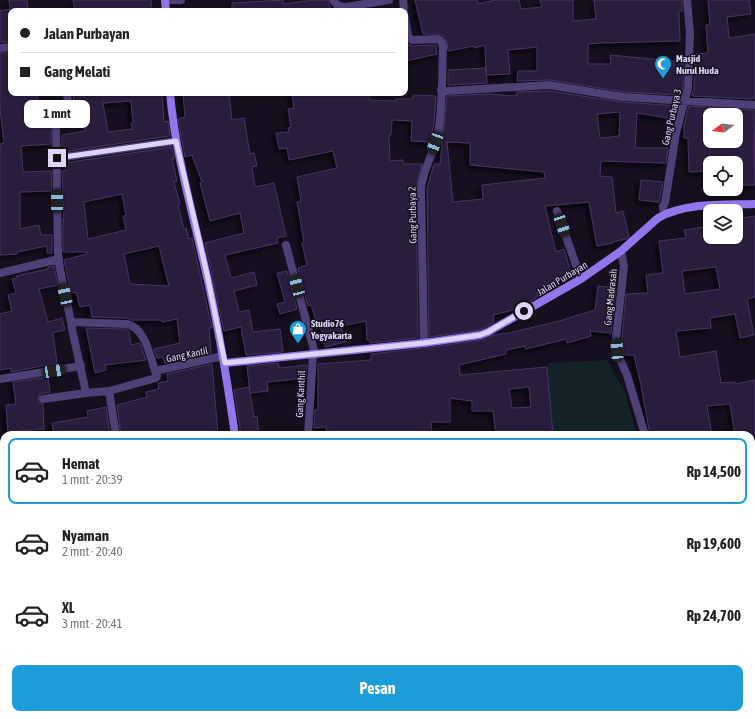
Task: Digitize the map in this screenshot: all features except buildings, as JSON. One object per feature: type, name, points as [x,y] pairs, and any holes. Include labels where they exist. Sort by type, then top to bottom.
[{"type":"street","points":[[165,0],[181,0]]},
{"type":"street","points":[[339,3],[390,0]]},
{"type":"street","name":"Gang Purbaya 3","points":[[664,214],[663,206],[667,192],[676,133],[685,101],[689,74],[690,33],[687,0]]},
{"type":"street","name":"Gang Purbaya 2","points":[[408,36],[412,40],[439,39],[442,43],[441,108],[437,135],[424,170],[421,188],[424,343]]},
{"type":"street","points":[[441,90],[446,91],[549,85],[623,97],[755,105]]},
{"type":"street","points":[[67,96],[69,113],[56,127],[59,259],[86,393]]},
{"type":"street","points":[[170,96],[172,123],[205,266],[224,360],[234,431]]},
{"type":"street","points":[[57,158],[176,141]]},
{"type":"street","name":"Jalan Purbayan","points":[[224,360],[314,354],[424,343],[480,335],[488,332],[581,279],[621,252],[664,214],[697,207],[755,204]]},
{"type":"street","points":[[557,211],[581,279]]},
{"type":"street","name":"Gang Kanthil","points":[[286,245],[314,354],[308,431]]},
{"type":"street","name":"Gang Madrasah","points":[[621,252],[624,266],[616,339],[617,350],[627,375],[644,431]]},
{"type":"street","points":[[0,272],[59,259]]},
{"type":"street","points":[[43,399],[109,391],[154,380],[156,376],[143,337],[132,325],[71,322]]},
{"type":"street","name":"Gang Kantil","points":[[155,371],[224,360]]},
{"type":"street","points":[[0,379],[81,366]]},
{"type":"street","points":[[109,391],[115,431]]},
{"type":"shaded area","points":[[607,360],[625,392],[636,431],[552,431],[548,363]]},
{"type":"place","name":"Masjid Nurul Huda","points":[[663,79]]},
{"type":"place","name":"Studio76 Yogyakarta","points":[[298,344]]},
{"type":"route","points":[[57,158],[176,141],[207,274],[225,363],[424,343],[480,335],[524,311]]}]
